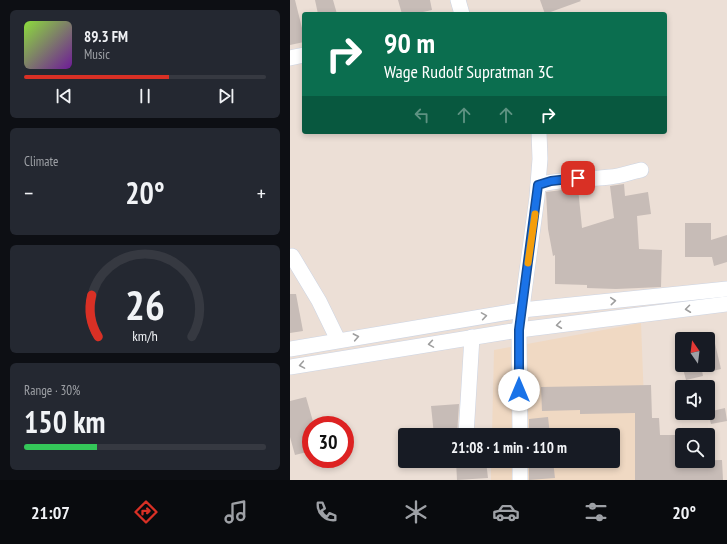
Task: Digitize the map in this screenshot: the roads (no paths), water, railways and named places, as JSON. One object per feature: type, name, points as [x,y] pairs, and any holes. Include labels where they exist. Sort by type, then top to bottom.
[{"type":"street","points":[[458,0],[461,12]]},
{"type":"street","points":[[290,58],[302,55]]},
{"type":"street","points":[[520,428],[519,330],[538,185],[540,159],[539,134]]},
{"type":"street","points":[[538,185],[551,181],[578,178],[611,177],[641,170]]},
{"type":"street","points":[[292,256],[320,301],[338,340]]},
{"type":"street","points":[[290,349],[522,310],[727,289]]},
{"type":"street","points":[[290,368],[519,330],[727,304]]},
{"type":"street","points":[[466,428],[472,338]]},
{"type":"street","points":[[520,468],[520,480]]}]
